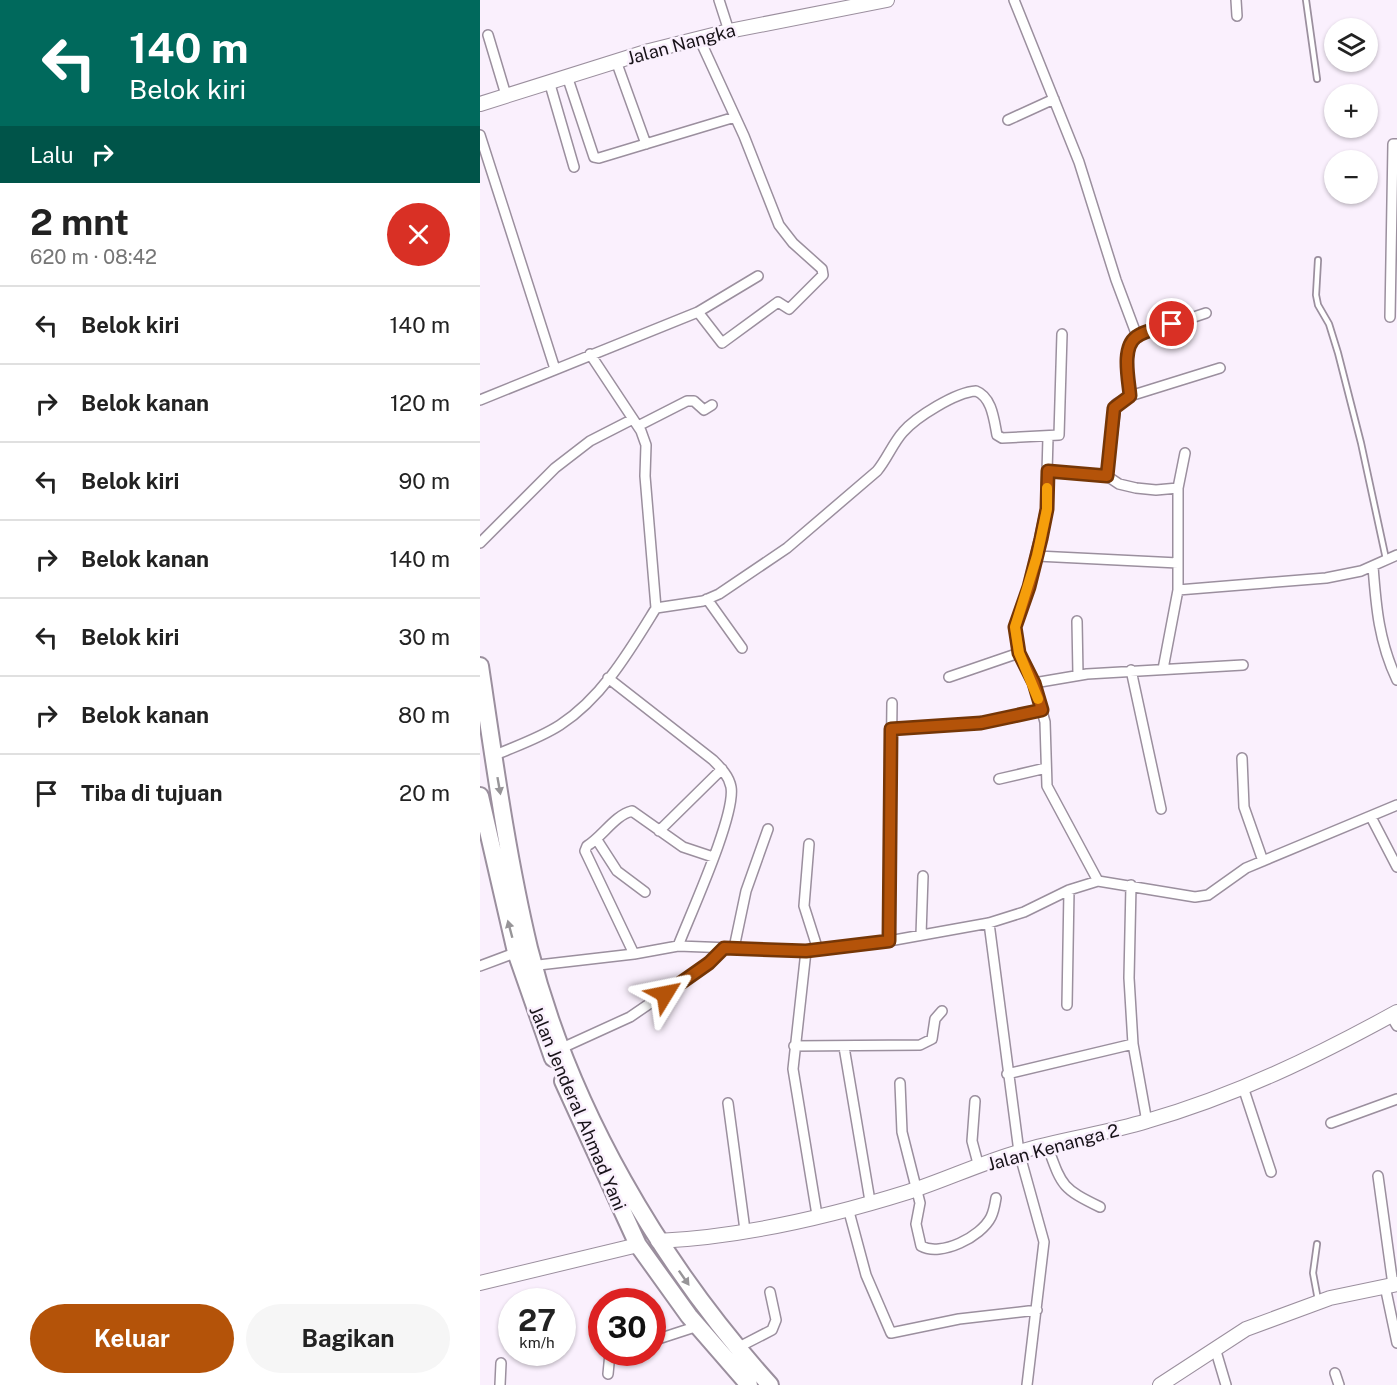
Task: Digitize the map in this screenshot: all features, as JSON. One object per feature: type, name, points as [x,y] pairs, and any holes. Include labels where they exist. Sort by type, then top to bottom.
[{"type":"highway","name":"Jalan Jenderal Ahmad Yani","points":[[480,666],[508,832],[526,958],[562,1048],[596,1125],[658,1241],[708,1313],[770,1385]]},
{"type":"highway","name":"Jalan Jenderal Ahmad Yani","points":[[480,796],[484,830],[566,1088],[638,1245],[698,1326],[749,1385]]},
{"type":"highway","points":[[484,830],[508,832]]},
{"type":"highway","points":[[638,1245],[658,1241]]},
{"type":"street","points":[[719,0],[729,31]]},
{"type":"street","name":"Jalan Nangka","points":[[480,104],[549,81],[699,38],[886,0]]},
{"type":"street","points":[[1014,0],[1079,162],[1116,280],[1137,336]]},
{"type":"street","points":[[1236,0],[1237,16]]},
{"type":"street","points":[[488,35],[506,95]]},
{"type":"street","points":[[699,38],[735,117],[779,225],[793,243],[822,269],[823,275],[789,309],[778,302],[722,343],[702,310]]},
{"type":"street","points":[[616,61],[646,144]]},
{"type":"street","points":[[567,76],[591,154],[594,157],[599,158],[735,117]]},
{"type":"street","points":[[549,81],[574,167]]},
{"type":"street","points":[[1008,120],[1054,99]]},
{"type":"street","points":[[480,135],[555,369]]},
{"type":"street","points":[[1390,317],[1393,144],[1397,144]]},
{"type":"street","points":[[480,400],[702,310],[758,276]]},
{"type":"street","points":[[1130,396],[1128,355],[1132,340],[1137,336],[1206,313]]},
{"type":"street","points":[[656,608],[707,599],[787,548],[877,471],[889,456],[901,433],[933,409],[950,400],[976,390],[981,393],[990,404],[997,435],[1002,438],[1057,436],[1061,432],[1062,334]]},
{"type":"street","points":[[494,756],[561,725],[584,707],[609,678],[656,608],[645,476],[646,445],[635,423],[590,354]]},
{"type":"street","points":[[1107,476],[1114,408],[1130,396],[1220,368]]},
{"type":"street","points":[[480,543],[555,468],[590,441],[687,401],[694,401],[704,410],[712,405]]},
{"type":"street","points":[[1048,437],[1047,509],[1037,556],[1015,627],[1019,653],[1034,683],[1047,732],[1046,768],[1050,794],[1098,881]]},
{"type":"street","points":[[1163,669],[1178,590],[1178,488],[1185,453]]},
{"type":"street","points":[[1048,471],[1107,476],[1119,484],[1136,488],[1156,490],[1178,488]]},
{"type":"street","points":[[1178,590],[1326,578],[1373,566],[1397,555]]},
{"type":"street","points":[[1037,556],[1178,563]]},
{"type":"street","points":[[1373,566],[1378,628],[1385,656],[1397,680]]},
{"type":"street","points":[[707,599],[742,648]]},
{"type":"street","points":[[1077,621],[1077,675]]},
{"type":"street","points":[[949,677],[1019,653]]},
{"type":"street","points":[[1034,683],[1077,675],[1131,670],[1243,665]]},
{"type":"street","points":[[1131,670],[1161,809]]},
{"type":"street","points":[[609,678],[722,769],[731,786],[731,796],[713,857],[678,946]]},
{"type":"street","points":[[889,941],[892,703]]},
{"type":"street","points":[[891,729],[981,723],[1042,710]]},
{"type":"street","points":[[1242,758],[1244,807],[1263,861]]},
{"type":"street","points":[[999,779],[1046,768]]},
{"type":"street","points":[[659,831],[722,769]]},
{"type":"street","points":[[480,966],[526,958],[634,954],[678,946],[806,951],[889,941],[989,923],[1024,912],[1069,890],[1098,881],[1186,896],[1208,896],[1241,870],[1397,805]]},
{"type":"street","points":[[634,954],[585,851],[587,846],[597,840],[630,810],[688,850],[713,857]]},
{"type":"street","points":[[1371,817],[1397,867]]},
{"type":"street","points":[[734,948],[746,891],[768,829]]},
{"type":"street","points":[[597,840],[617,871],[645,892]]},
{"type":"street","points":[[808,844],[804,906],[818,950]]},
{"type":"street","points":[[921,936],[923,876]]},
{"type":"street","points":[[1131,885],[1128,978],[1133,1044],[1147,1122]]},
{"type":"street","points":[[1067,1005],[1069,890]]},
{"type":"street","points":[[989,923],[1019,1152],[1044,1242],[1038,1310],[1027,1385]]},
{"type":"street","points":[[562,1048],[630,1017],[709,963],[724,948]]},
{"type":"street","points":[[806,951],[794,1046],[796,1098],[817,1215]]},
{"type":"street","points":[[794,1046],[844,1047],[928,1043],[935,1019],[942,1011]]},
{"type":"street","name":"Jalan Kenanga 2","points":[[658,1241],[702,1239],[848,1208],[917,1188],[1019,1152],[1147,1122],[1243,1087],[1395,1018]]},
{"type":"street","points":[[1007,1074],[1133,1044]]},
{"type":"street","points":[[844,1047],[870,1201]]},
{"type":"street","points":[[900,1083],[902,1132],[920,1203],[916,1233],[921,1246],[927,1250],[967,1240],[983,1228],[991,1216],[996,1198]]},
{"type":"street","points":[[1243,1087],[1271,1172]]},
{"type":"street","points":[[1331,1123],[1397,1099]]},
{"type":"street","points":[[975,1101],[972,1141],[979,1167]]},
{"type":"street","points":[[728,1103],[745,1230]]},
{"type":"street","points":[[1047,1145],[1061,1182],[1074,1194],[1100,1207]]},
{"type":"street","points":[[1378,1176],[1397,1343]]},
{"type":"street","points":[[848,1208],[866,1275],[891,1333],[959,1319],[1038,1310]]},
{"type":"street","points":[[480,1284],[638,1245]]},
{"type":"street","points":[[1160,1385],[1246,1329],[1318,1303],[1392,1285]]},
{"type":"street","points":[[737,1347],[772,1330],[776,1320],[770,1292]]},
{"type":"street","points":[[666,1336],[698,1326]]},
{"type":"street","points":[[1215,1348],[1226,1385]]},
{"type":"street","points":[[500,1385],[501,1366]]},
{"type":"street","points":[[608,1374],[609,1366]]},
{"type":"street","points":[[1335,1373],[1339,1385]]},
{"type":"lane","points":[[1306,0],[1317,79]]},
{"type":"lane","points":[[1318,260],[1316,296],[1318,305],[1329,324],[1338,353],[1361,443],[1386,560]]},
{"type":"lane","points":[[1317,1244],[1313,1273],[1318,1303]]},
{"type":"slow traffic","points":[[1038,699],[1034,683],[1019,653],[1015,627],[1025,602],[1044,526],[1047,488]]},
{"type":"route","points":[[665,994],[709,963],[724,948],[830,950],[889,941],[891,729],[981,723],[1042,710],[1034,683],[1019,653],[1015,627],[1025,602],[1041,539],[1047,509],[1048,471],[1107,476],[1114,408],[1116,404],[1130,396],[1128,355],[1132,340],[1137,336],[1172,324]]}]
